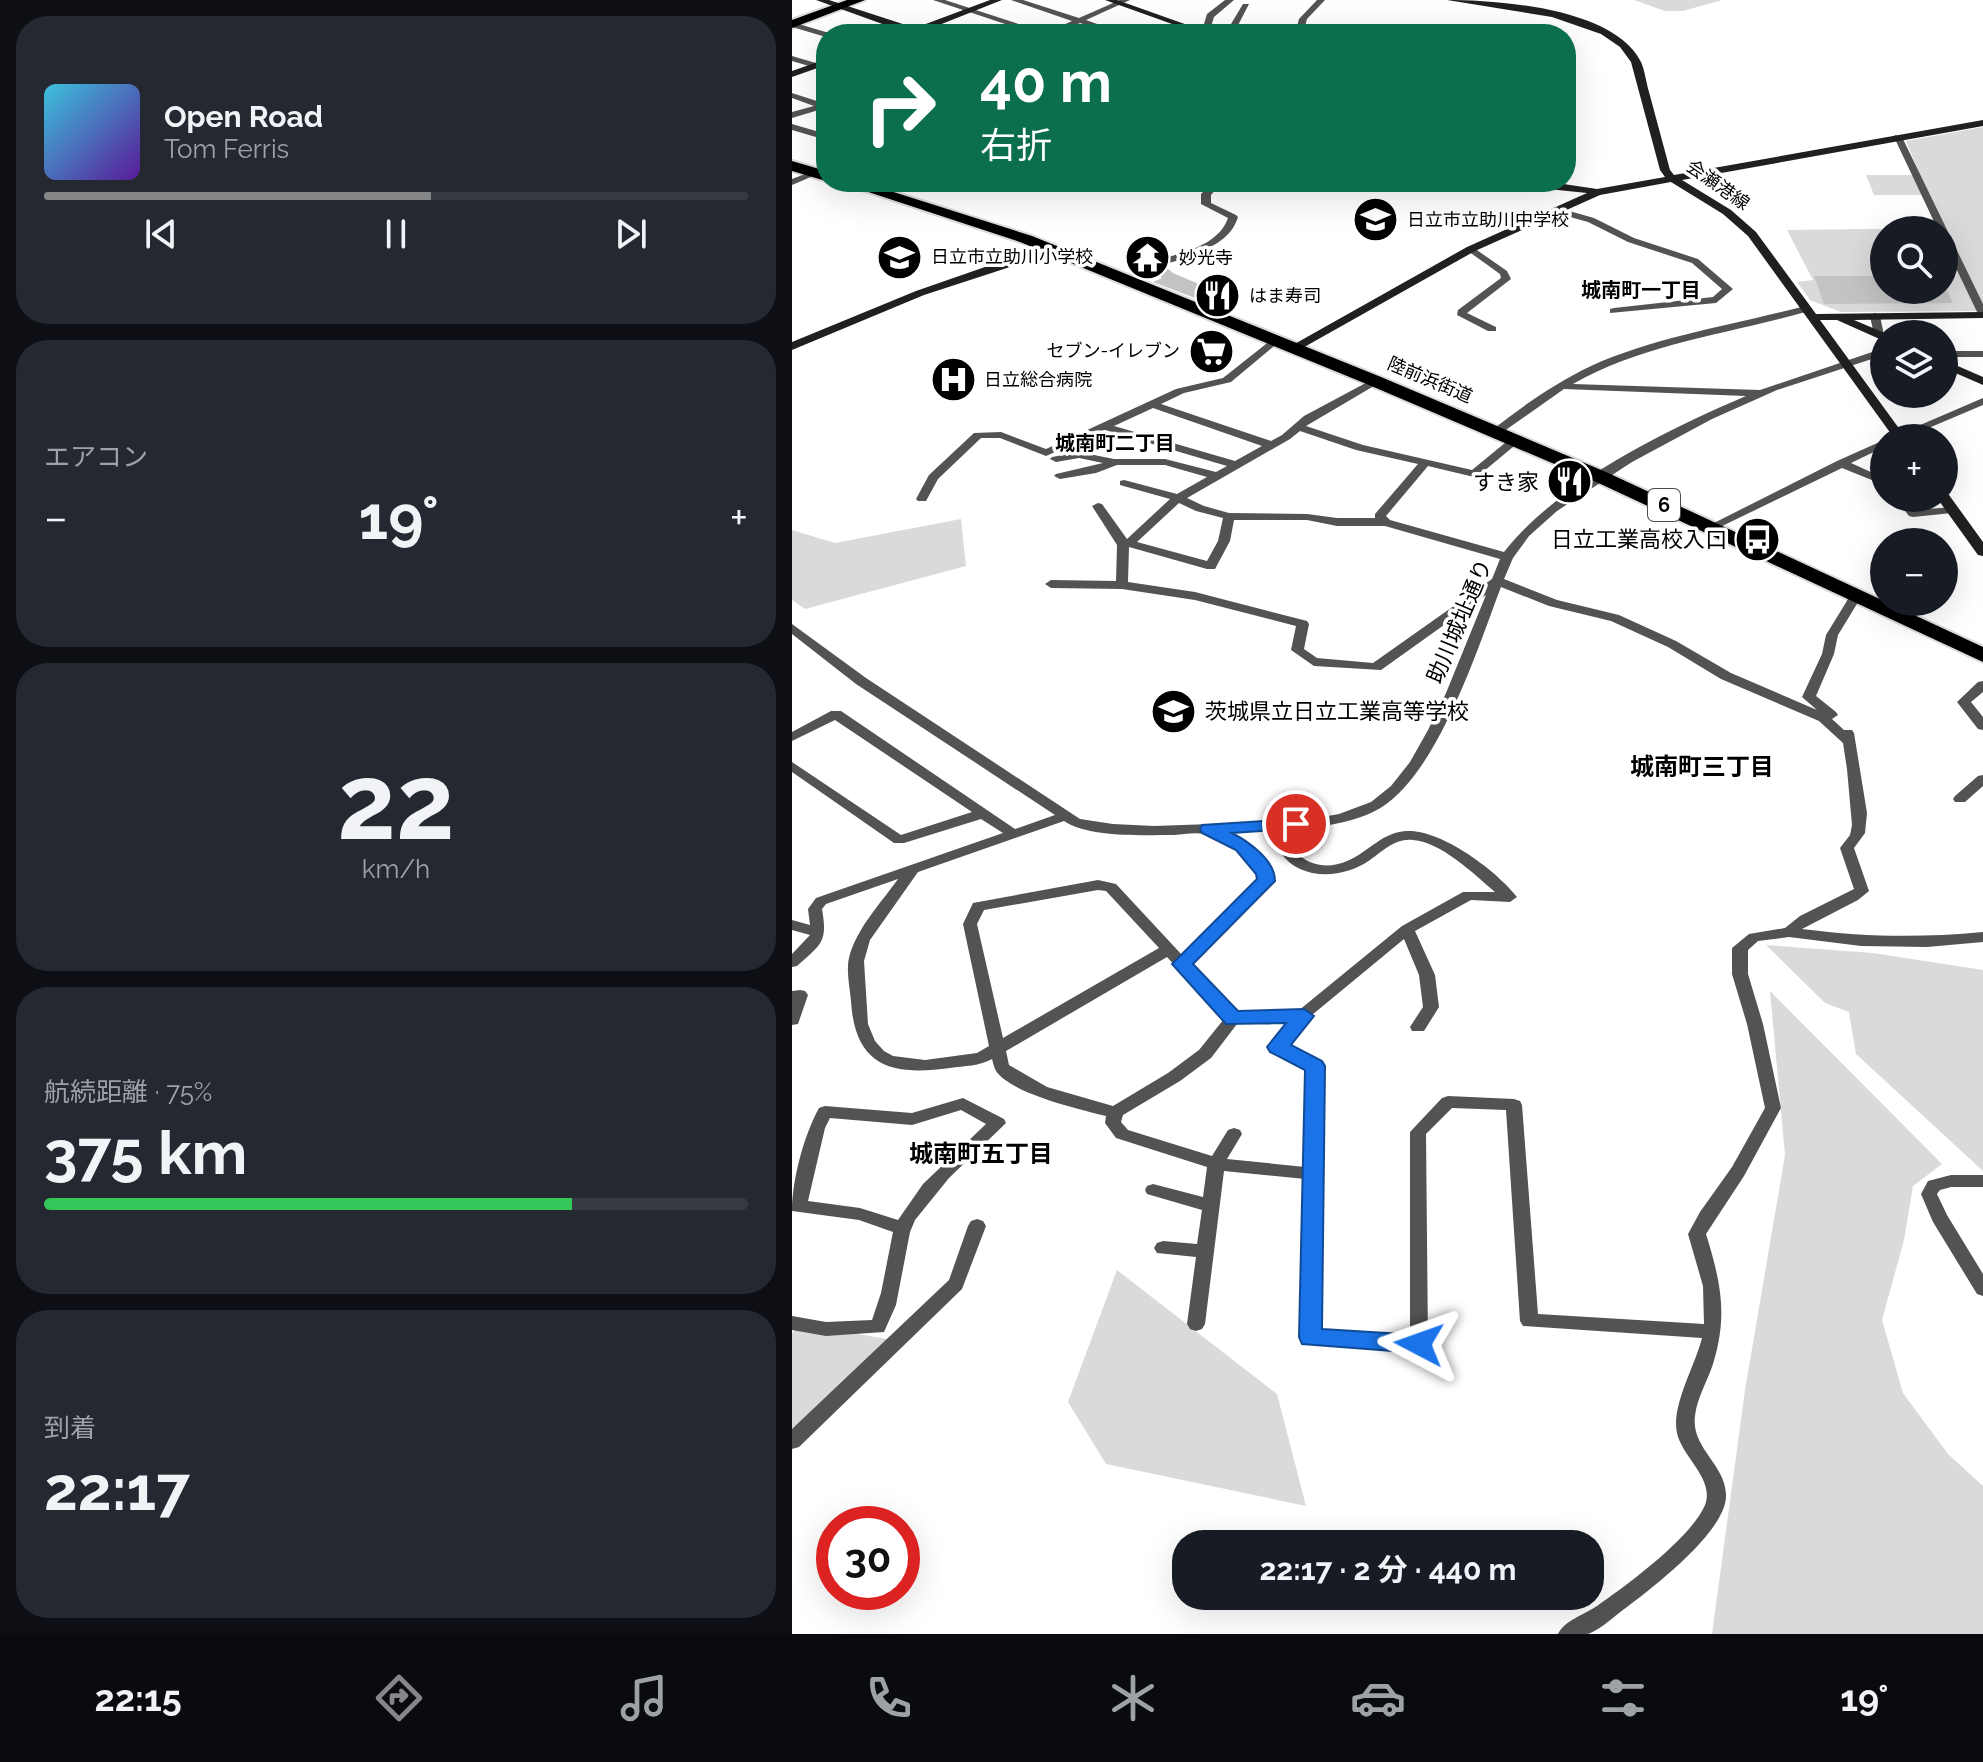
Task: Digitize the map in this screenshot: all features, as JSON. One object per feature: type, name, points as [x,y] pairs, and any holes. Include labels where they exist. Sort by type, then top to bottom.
[{"type":"highway","points":[[792,24],[859,0]]},
{"type":"highway","points":[[792,166],[816,173]]},
{"type":"highway","name":"陸前浜街道","points":[[884,192],[1048,248],[1506,436],[1712,527],[1983,655]]},
{"type":"street","points":[[820,0],[891,24]]},
{"type":"street","points":[[937,0],[1013,24]]},
{"type":"street","points":[[939,24],[998,0]]},
{"type":"street","points":[[1015,0],[1092,24]]},
{"type":"street","points":[[1109,0],[1123,2],[1181,24]]},
{"type":"street","points":[[1209,0],[1243,3],[1234,24]]},
{"type":"street","points":[[1299,24],[1304,14],[1321,0]]},
{"type":"street","points":[[1295,348],[1471,249],[1555,210],[1597,192],[1670,177],[1662,163],[1636,62],[1621,42],[1555,16],[1451,0]]},
{"type":"street","points":[[1071,24],[1123,2]]},
{"type":"street","points":[[1208,24],[1210,16],[1228,2]]},
{"type":"street","points":[[792,24],[816,32]]},
{"type":"street","points":[[792,58],[816,64]]},
{"type":"street","points":[[792,74],[816,68]]},
{"type":"street","points":[[792,95],[816,103]]},
{"type":"street","points":[[792,115],[816,108]]},
{"type":"street","name":"会瀬港線","points":[[1670,177],[1983,123]]},
{"type":"street","points":[[792,127],[816,134]]},
{"type":"street","points":[[1898,137],[1936,216]]},
{"type":"street","points":[[792,182],[816,175]]},
{"type":"street","name":"会瀬港線","points":[[1670,177],[1743,225],[1888,424]]},
{"type":"street","points":[[1576,187],[1597,192]]},
{"type":"street","points":[[1144,265],[1195,250],[1223,237],[1232,226],[1233,217],[1206,204],[1208,192]]},
{"type":"street","points":[[1555,210],[1591,220],[1631,240],[1695,261],[1728,289],[1716,300],[1614,311]]},
{"type":"street","points":[[792,346],[920,293],[993,270],[1048,248]]},
{"type":"street","points":[[1471,249],[1504,273],[1506,279],[1462,312],[1462,315],[1492,329]]},
{"type":"street","points":[[1299,427],[1360,448],[1474,474],[1530,406],[1603,364],[1692,336],[1808,313],[1837,317],[1983,315],[1958,262]]},
{"type":"street","points":[[1875,316],[1876,320]]},
{"type":"street","points":[[1837,317],[1870,331]]},
{"type":"street","points":[[922,499],[933,477],[978,435],[1001,435],[1046,453],[1180,391],[1227,380],[1275,340]]},
{"type":"street","points":[[1958,354],[1983,354]]},
{"type":"street","name":"助川城址通り","points":[[792,628],[829,659],[1022,786],[1063,817],[1100,827],[1209,829],[1279,826],[1362,811],[1394,794],[1406,781],[1432,735],[1507,557],[1513,546],[1538,520],[1599,476],[1762,393],[1870,357]]},
{"type":"street","points":[[1958,370],[1983,381]]},
{"type":"street","points":[[1124,542],[1178,498],[1375,381]]},
{"type":"street","points":[[1565,387],[1762,393]]},
{"type":"street","points":[[1929,424],[1983,401]]},
{"type":"street","points":[[1152,404],[1271,445]]},
{"type":"street","points":[[1104,426],[1236,465]]},
{"type":"street","points":[[1712,527],[1870,450]]},
{"type":"street","points":[[1056,459],[1079,455],[1114,462],[1165,462],[1217,476]]},
{"type":"street","points":[[1060,476],[1096,470],[1114,462]]},
{"type":"street","points":[[1386,522],[1379,516],[1425,462]]},
{"type":"street","points":[[1841,463],[1870,476]]},
{"type":"street","points":[[1124,483],[1229,516],[1386,522],[1507,557]]},
{"type":"street","points":[[1098,506],[1124,542],[1122,585]]},
{"type":"street","points":[[1912,512],[1932,512]]},
{"type":"street","points":[[1953,512],[1983,552]]},
{"type":"street","points":[[1124,542],[1211,566],[1224,541],[1229,516]]},
{"type":"street","points":[[1051,584],[1122,585],[1195,596],[1303,624],[1297,650],[1314,662],[1376,667],[1497,581],[1553,603],[1615,618],[1672,644],[1726,676],[1824,718],[1849,742]]},
{"type":"street","points":[[1789,932],[1802,918],[1845,903],[1862,891],[1847,848],[1858,835],[1862,811],[1855,786],[1849,735],[1835,718],[1809,697],[1828,654],[1832,635],[1857,594]]},
{"type":"street","points":[[1983,685],[1964,702],[1983,726]]},
{"type":"street","points":[[792,737],[836,714],[1015,835]]},
{"type":"street","points":[[792,766],[899,840],[985,813]]},
{"type":"street","points":[[1960,799],[1983,779]]},
{"type":"street","points":[[792,962],[814,942],[819,932],[815,909],[821,901],[1063,817]]},
{"type":"street","points":[[1279,826],[1279,841],[1285,854],[1296,864],[1314,869],[1346,867],[1388,840],[1411,835],[1429,840],[1471,864],[1510,897],[1468,895],[1407,929],[1304,1016],[1277,1047],[1315,1066],[1311,1337],[1419,1344],[1418,1132],[1448,1102],[1514,1105],[1529,1321],[1713,1332]]},
{"type":"street","points":[[1182,964],[1266,881],[1266,873],[1242,846],[1209,829]]},
{"type":"street","points":[[912,870],[859,950],[856,961],[860,1024],[868,1043],[878,1055],[906,1065],[969,1061],[996,1050],[1168,950]]},
{"type":"street","points":[[1233,1019],[1111,887],[1084,887],[978,906],[970,924],[1002,1068],[1018,1082],[1058,1097],[1115,1112],[1174,1077],[1205,1054],[1233,1019],[1304,1016]]},
{"type":"street","points":[[792,925],[819,932]]},
{"type":"street","points":[[1407,929],[1427,975],[1431,1007],[1418,1027]]},
{"type":"street","points":[[1568,1634],[1621,1601],[1664,1565],[1714,1509],[1717,1499],[1715,1485],[1686,1436],[1685,1419],[1713,1332],[1716,1313],[1712,1282],[1697,1234],[1704,1217],[1726,1191],[1773,1108],[1755,1024],[1740,974],[1740,948],[1754,937],[1789,932],[1861,941],[1913,942],[1983,937]]},
{"type":"street","points":[[792,996],[800,995],[792,1020]]},
{"type":"street","points":[[792,1323],[826,1329],[878,1327],[885,1314],[902,1228],[938,1176],[998,1123],[963,1104],[912,1119],[825,1112],[817,1128],[795,1205],[860,1214],[902,1228]]},
{"type":"street","points":[[1115,1112],[1113,1123],[1122,1134],[1216,1164],[1313,1174]]},
{"type":"street","points":[[1196,1324],[1216,1164],[1234,1134]]},
{"type":"street","points":[[1983,1181],[1951,1181],[1934,1185],[1929,1194],[1939,1217],[1983,1289]]},
{"type":"street","points":[[1153,1190],[1211,1206]]},
{"type":"street","points":[[792,1441],[956,1284],[977,1226]]},
{"type":"street","points":[[1163,1248],[1205,1251]]},
{"type":"shaded area","points":[[1634,0],[1722,0],[1683,11],[1665,11]]},
{"type":"shaded area","points":[[1983,127],[1983,311],[1841,312],[1810,300],[1797,282],[1813,280],[1787,230],[1870,229],[1870,304],[1958,304],[1958,216],[1939,216],[1930,195],[1874,195],[1866,175],[1920,175],[1906,141]]},
{"type":"shaded area","points":[[961,519],[966,566],[805,609],[792,600],[792,530],[835,543]]},
{"type":"shaded area","points":[[1766,945],[1873,953],[1983,970],[1983,1171],[1856,1054],[1849,1012],[1825,1003]]},
{"type":"shaded area","points":[[1770,991],[1942,1164],[1913,1186],[1904,1240],[1882,1320],[1903,1393],[1948,1454],[1983,1486],[1983,1634],[1712,1634],[1745,1390],[1785,1155]]},
{"type":"shaded area","points":[[1117,1270],[1277,1394],[1306,1506],[1106,1464],[1068,1402]]},
{"type":"shaded area","points":[[798,1324],[893,1340],[792,1436],[792,1334]]},
{"type":"building","points":[[1166,267],[1213,290],[1220,287],[1240,296],[1216,306],[1153,282],[1162,278],[1152,269]]},
{"type":"building","points":[[1814,276],[1870,276],[1870,304],[1824,304]]},
{"type":"place","name":"日立市立助川中学校","points":[[1376,220]]},
{"type":"place","name":"日立市立助川小学校","points":[[900,257]]},
{"type":"place","name":"妙光寺","points":[[1148,258]]},
{"type":"place","name":"はま寿司","points":[[1218,296]]},
{"type":"place","name":"セブン-イレブン","points":[[1211,351]]},
{"type":"place","name":"日立総合病院","points":[[953,380]]},
{"type":"place","name":"すき家","points":[[1570,482]]},
{"type":"place","name":"日立工業高校入口","points":[[1758,539]]},
{"type":"place","name":"茨城県立日立工業高等学校","points":[[1174,711]]},
{"type":"district","name":"城南町一丁目","points":[[1641,290]]},
{"type":"district","name":"城南町二丁目","points":[[1115,443]]},
{"type":"district","name":"城南町三丁目","points":[[1702,767]]},
{"type":"district","name":"城南町五丁目","points":[[981,1154]]},
{"type":"route","points":[[1296,824],[1209,829],[1242,846],[1266,873],[1266,881],[1182,964],[1233,1019],[1304,1016],[1277,1047],[1315,1066],[1311,1337],[1419,1344]]}]
